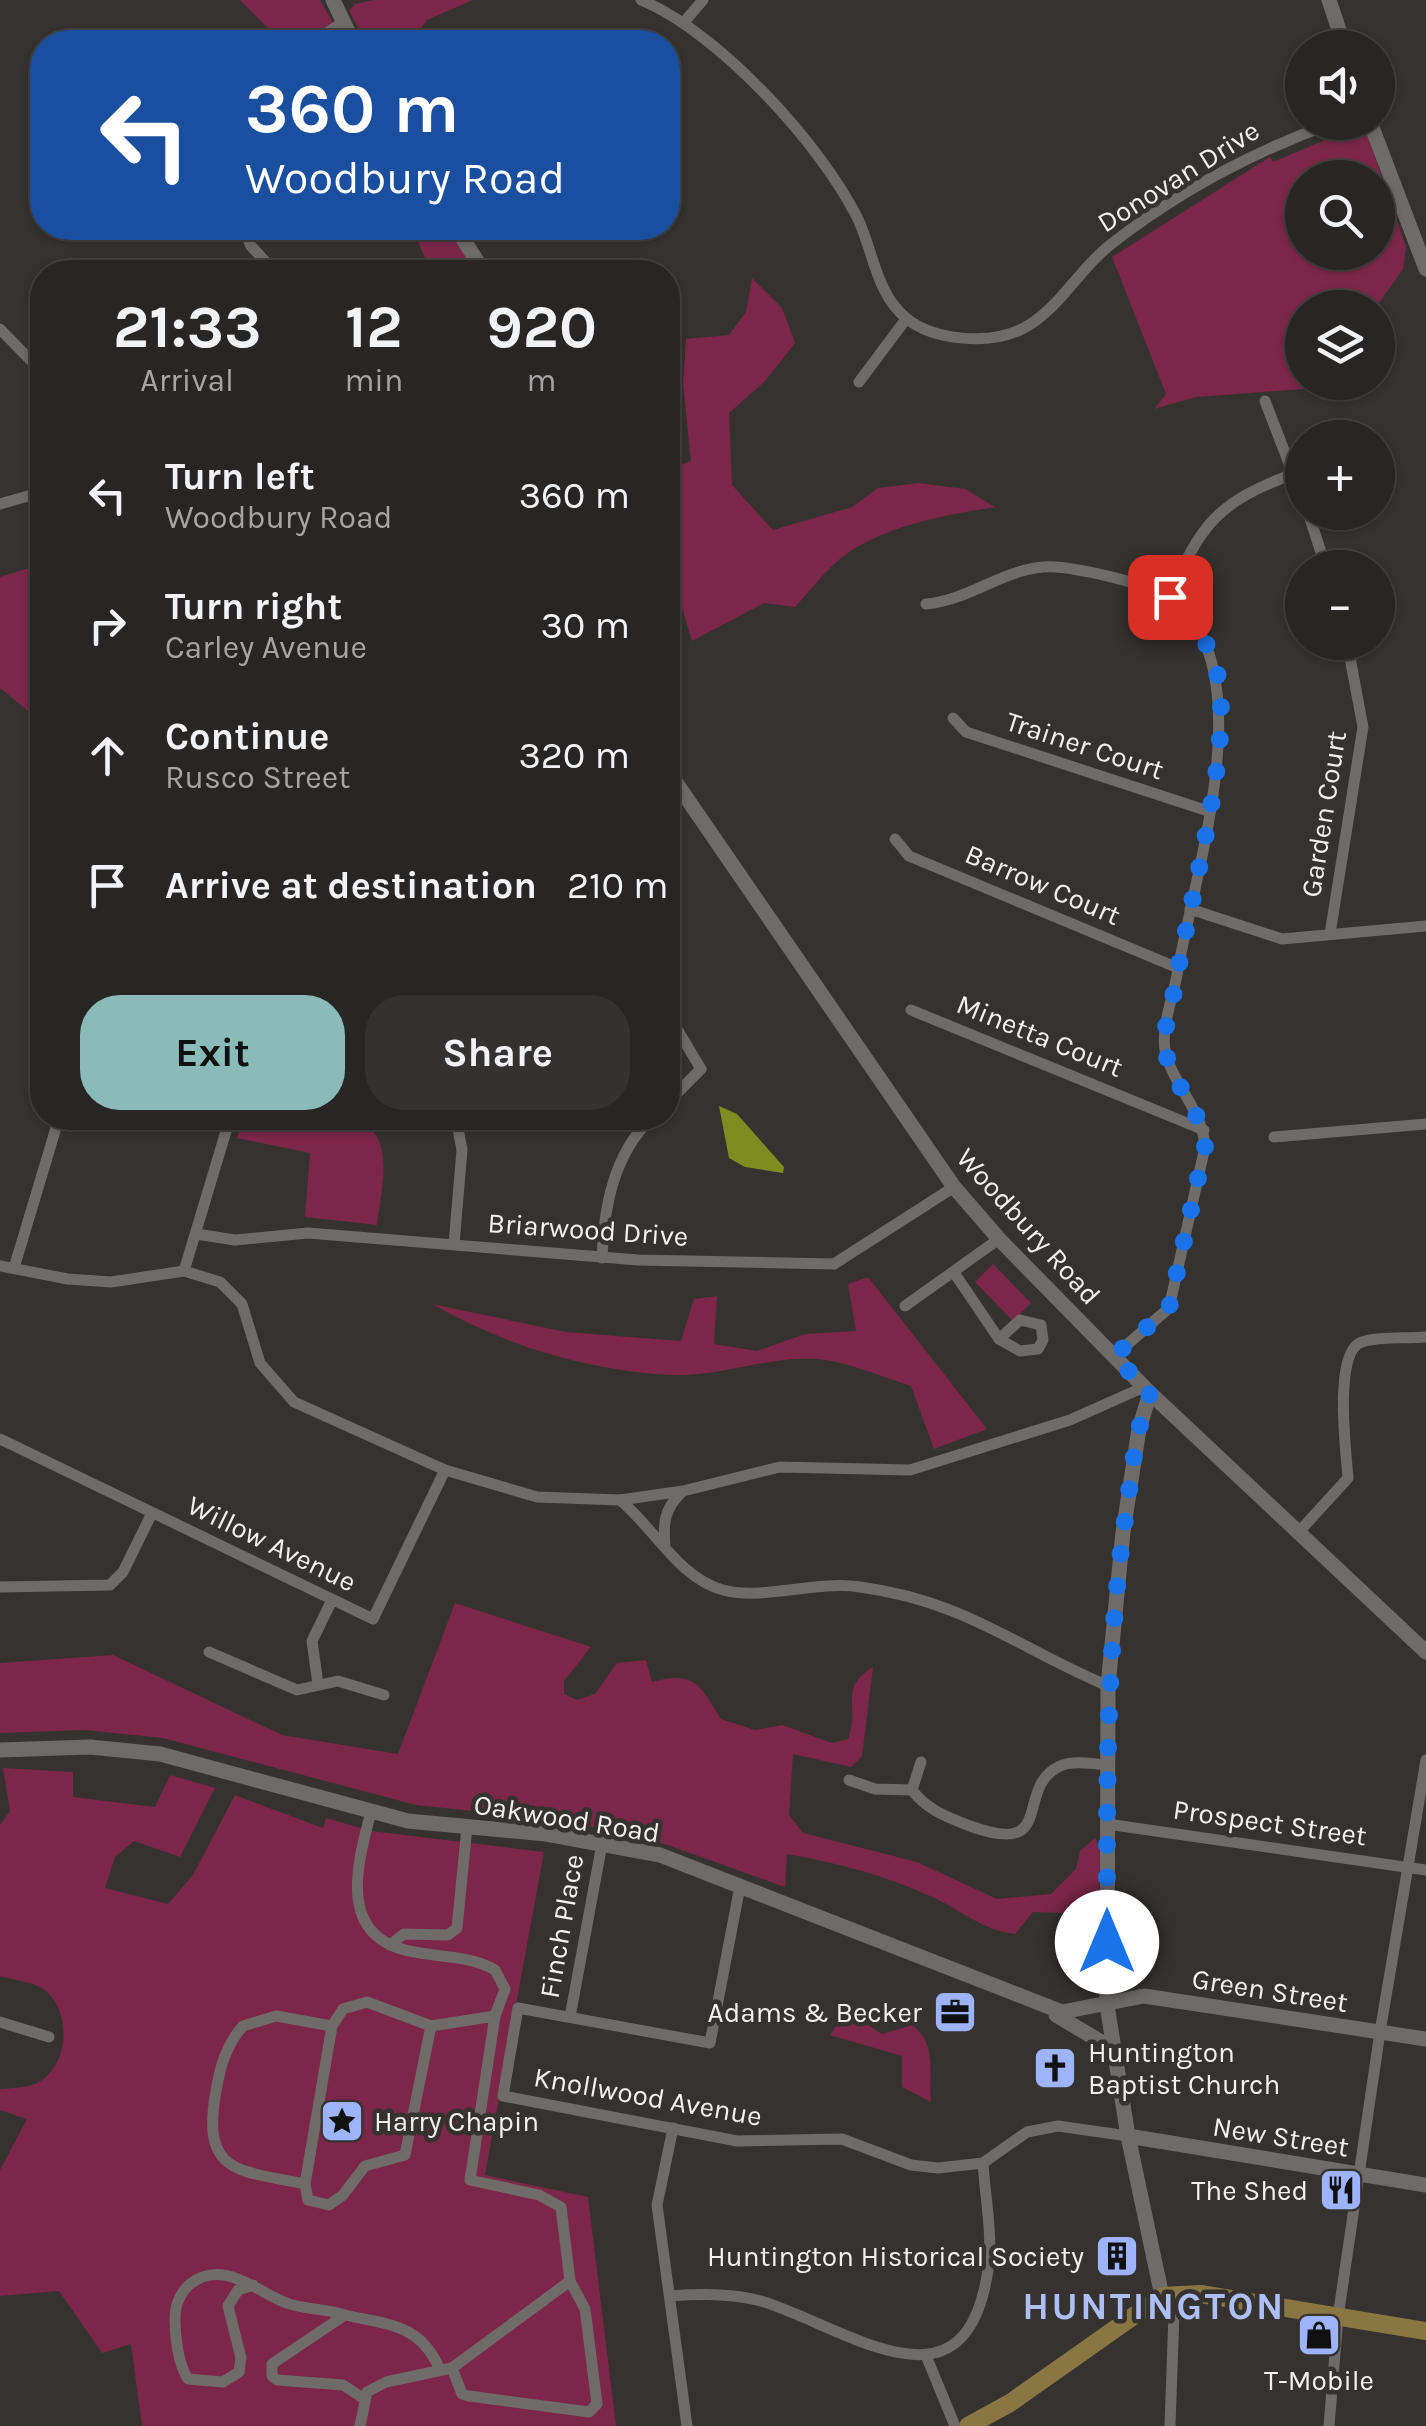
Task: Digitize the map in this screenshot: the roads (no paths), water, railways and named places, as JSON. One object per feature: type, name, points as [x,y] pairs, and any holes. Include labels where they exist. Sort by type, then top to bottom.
[{"type":"main road","points":[[1329,0],[1339,30]]},
{"type":"main road","points":[[338,1],[347,30]]},
{"type":"main road","points":[[1378,140],[1422,242],[1426,269]]},
{"type":"main road","name":"Woodbury Road","points":[[680,788],[954,1187],[999,1239],[1147,1390],[1426,1652]]},
{"type":"main road","points":[[1147,1390],[1124,1532],[1108,1686],[1107,2004],[1128,2136],[1162,2296]]},
{"type":"main road","name":"Oakwood Road","points":[[0,1750],[90,1747],[160,1754],[371,1812],[660,1855],[1044,2008],[1070,2013],[1107,2004]]},
{"type":"main road","name":"Green Street","points":[[1107,2004],[1144,1996],[1426,2039]]},
{"type":"main road","points":[[1044,2008],[1113,2049]]},
{"type":"main road","name":"New Street","points":[[1128,2136],[1426,2184]]},
{"type":"main road","points":[[968,2426],[1010,2404],[1162,2296],[1201,2294],[1426,2331]]},
{"type":"street","points":[[641,0],[685,21],[814,148],[838,179],[885,290],[906,318],[859,382]]},
{"type":"street","points":[[685,21],[703,0]]},
{"type":"street","points":[[331,30],[343,22]]},
{"type":"street","name":"Donovan Drive","points":[[906,318],[967,339],[998,338],[1022,329],[1050,309],[1106,248],[1262,149],[1286,140]]},
{"type":"street","points":[[248,240],[264,260]]},
{"type":"street","points":[[0,329],[30,360]]},
{"type":"street","points":[[1265,401],[1285,453]]},
{"type":"street","points":[[1170,597],[1212,516],[1233,499],[1285,477]]},
{"type":"street","points":[[0,504],[30,495]]},
{"type":"street","points":[[926,604],[963,596],[1021,568],[1058,567],[1170,597],[1192,618],[1218,676],[1219,740],[1164,1048],[1204,1130],[1205,1147],[1169,1308],[1114,1356]]},
{"type":"street","name":"Garden Court","points":[[1330,934],[1363,727],[1350,660]]},
{"type":"street","name":"Trainer Court","points":[[952,718],[966,732],[1208,812]]},
{"type":"street","name":"Barrow Court","points":[[896,839],[909,856],[1178,968]]},
{"type":"street","points":[[1190,909],[1282,938],[1426,926]]},
{"type":"street","name":"Minetta Court","points":[[912,1010],[1204,1130]]},
{"type":"street","points":[[680,1033],[702,1069],[680,1090]]},
{"type":"street","points":[[1274,1136],[1426,1124]]},
{"type":"street","points":[[14,1268],[55,1130]]},
{"type":"street","points":[[184,1271],[226,1130]]},
{"type":"street","points":[[454,1244],[462,1150],[458,1130]]},
{"type":"street","points":[[602,1258],[610,1188],[624,1152],[641,1130]]},
{"type":"street","name":"Briarwood Drive","points":[[196,1234],[235,1240],[308,1233],[602,1258],[834,1264],[954,1187]]},
{"type":"street","points":[[905,1306],[999,1239]]},
{"type":"street","points":[[0,1266],[111,1282],[184,1271],[220,1282],[242,1304],[260,1363],[294,1402],[445,1470],[537,1496],[620,1500],[683,1491],[780,1468],[882,1470],[936,1464],[1147,1390]]},
{"type":"street","points":[[955,1274],[999,1339]]},
{"type":"street","points":[[1297,1534],[1348,1478],[1344,1379],[1350,1350],[1360,1342],[1426,1337]]},
{"type":"street","name":"Willow Avenue","points":[[0,1438],[373,1619],[445,1470]]},
{"type":"street","points":[[665,1547],[663,1523],[670,1503],[683,1491]]},
{"type":"street","points":[[620,1500],[701,1580],[724,1591],[750,1593],[822,1584],[855,1586],[956,1608],[1108,1686]]},
{"type":"street","points":[[0,1587],[110,1585],[123,1572],[152,1513]]},
{"type":"street","points":[[318,1684],[312,1641],[332,1600]]},
{"type":"street","points":[[208,1652],[297,1690],[338,1682],[384,1695]]},
{"type":"street","points":[[1328,2426],[1338,2316],[1405,1867],[1426,1760]]},
{"type":"street","points":[[912,1790],[920,1762]]},
{"type":"street","points":[[912,1790],[923,1805],[944,1816],[992,1834],[1014,1834],[1031,1821],[1044,1778],[1061,1766],[1107,1764]]},
{"type":"street","points":[[850,1780],[890,1792],[912,1790]]},
{"type":"street","points":[[252,2285],[238,2290],[228,2306],[240,2358],[239,2372],[223,2382],[188,2379],[175,2312],[184,2291],[194,2282],[213,2275],[252,2285],[285,2303],[414,2334],[430,2347],[462,2394],[594,2410],[585,2310],[570,2281],[564,2214],[556,2201],[470,2183],[495,2016],[505,1990],[495,1970],[390,1945],[361,1915],[355,1892],[371,1812]]},
{"type":"street","name":"Prospect Street","points":[[1107,1824],[1426,1870]]},
{"type":"street","points":[[390,1945],[398,1935],[448,1935],[457,1928],[467,1827]]},
{"type":"street","name":"Finch Place","points":[[570,2017],[602,1844]]},
{"type":"street","points":[[570,2017],[710,2043],[740,1886]]},
{"type":"street","points":[[430,2026],[404,2162],[373,2161],[328,2205],[308,2200],[305,2184],[332,2026],[342,2009],[368,2002],[430,2026],[495,2016]]},
{"type":"street","name":"Knollwood Avenue","points":[[570,2017],[518,2008],[503,2096],[737,2141],[842,2139],[911,2165],[983,2163]]},
{"type":"street","points":[[305,2184],[239,2168],[210,2150],[217,2084],[230,2042],[242,2026],[276,2016],[332,2026]]},
{"type":"street","points":[[0,2022],[49,2037]]},
{"type":"street","points":[[670,2296],[715,2294],[759,2301],[898,2356],[926,2358],[968,2329],[984,2294],[990,2257],[983,2163],[1026,2132],[1058,2126],[1128,2136]]},
{"type":"street","points":[[674,2128],[657,2205],[687,2426]]},
{"type":"street","points":[[360,2426],[363,2398],[386,2382],[446,2368],[570,2281]]},
{"type":"street","points":[[1162,2296],[1174,2313],[1170,2426]]},
{"type":"street","points":[[345,2315],[280,2357],[272,2364],[272,2376],[283,2381],[343,2384],[363,2398]]},
{"type":"street","points":[[926,2358],[956,2426]]},
{"type":"place","name":"Adams & Becker","points":[[955,2012]]},
{"type":"place","name":"Huntington Baptist Church","points":[[1055,2068]]},
{"type":"place","name":"Harry Chapin","points":[[342,2121]]},
{"type":"place","name":"The Shed","points":[[1341,2190]]},
{"type":"place","name":"Huntington Historical Society","points":[[1117,2256]]},
{"type":"place","name":"T-Mobile","points":[[1319,2335]]},
{"type":"district","name":"HUNTINGTON","points":[[1154,2306]]}]
